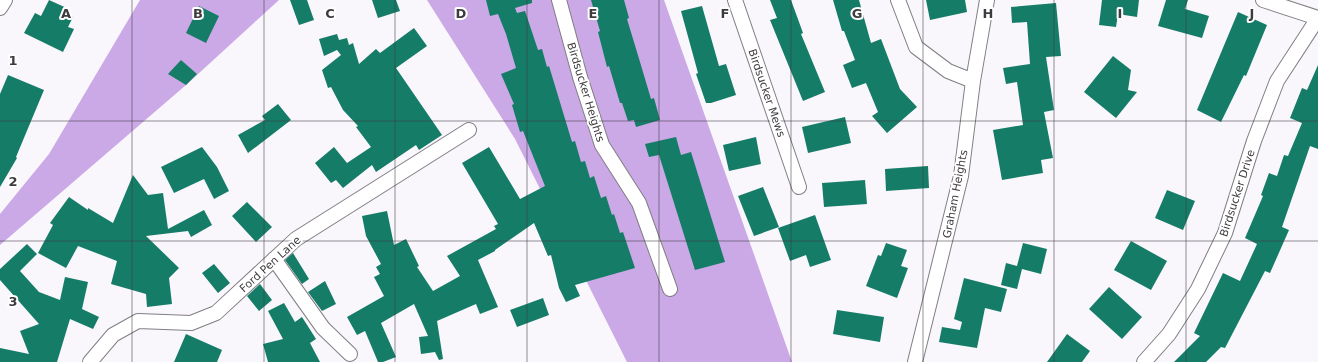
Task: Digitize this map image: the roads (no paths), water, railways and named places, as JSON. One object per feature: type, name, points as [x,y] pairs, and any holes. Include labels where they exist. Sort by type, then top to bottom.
[{"type":"street","points":[[0,8],[5,0]]},
{"type":"street","points":[[550,0],[561,6]]},
{"type":"street","name":"Birdsucker Mews","points":[[735,0],[799,187]]},
{"type":"street","points":[[898,0],[916,48],[948,71],[973,81]]},
{"type":"street","name":"Graham Heights","points":[[915,362],[961,176],[973,81],[987,0]]},
{"type":"street","points":[[1263,0],[1318,18]]},
{"type":"street","name":"Birdsucker Heights","points":[[561,6],[580,77],[602,145],[639,203],[670,289]]},
{"type":"street","name":"Birdsucker Drive","points":[[1144,362],[1169,334],[1198,288],[1225,233],[1254,141],[1277,81],[1318,18]]},
{"type":"street","name":"Ford Pen Lane","points":[[90,362],[113,335],[138,321],[191,323],[216,313],[296,238],[469,130]]},
{"type":"street","points":[[274,259],[323,328],[350,354]]}]
